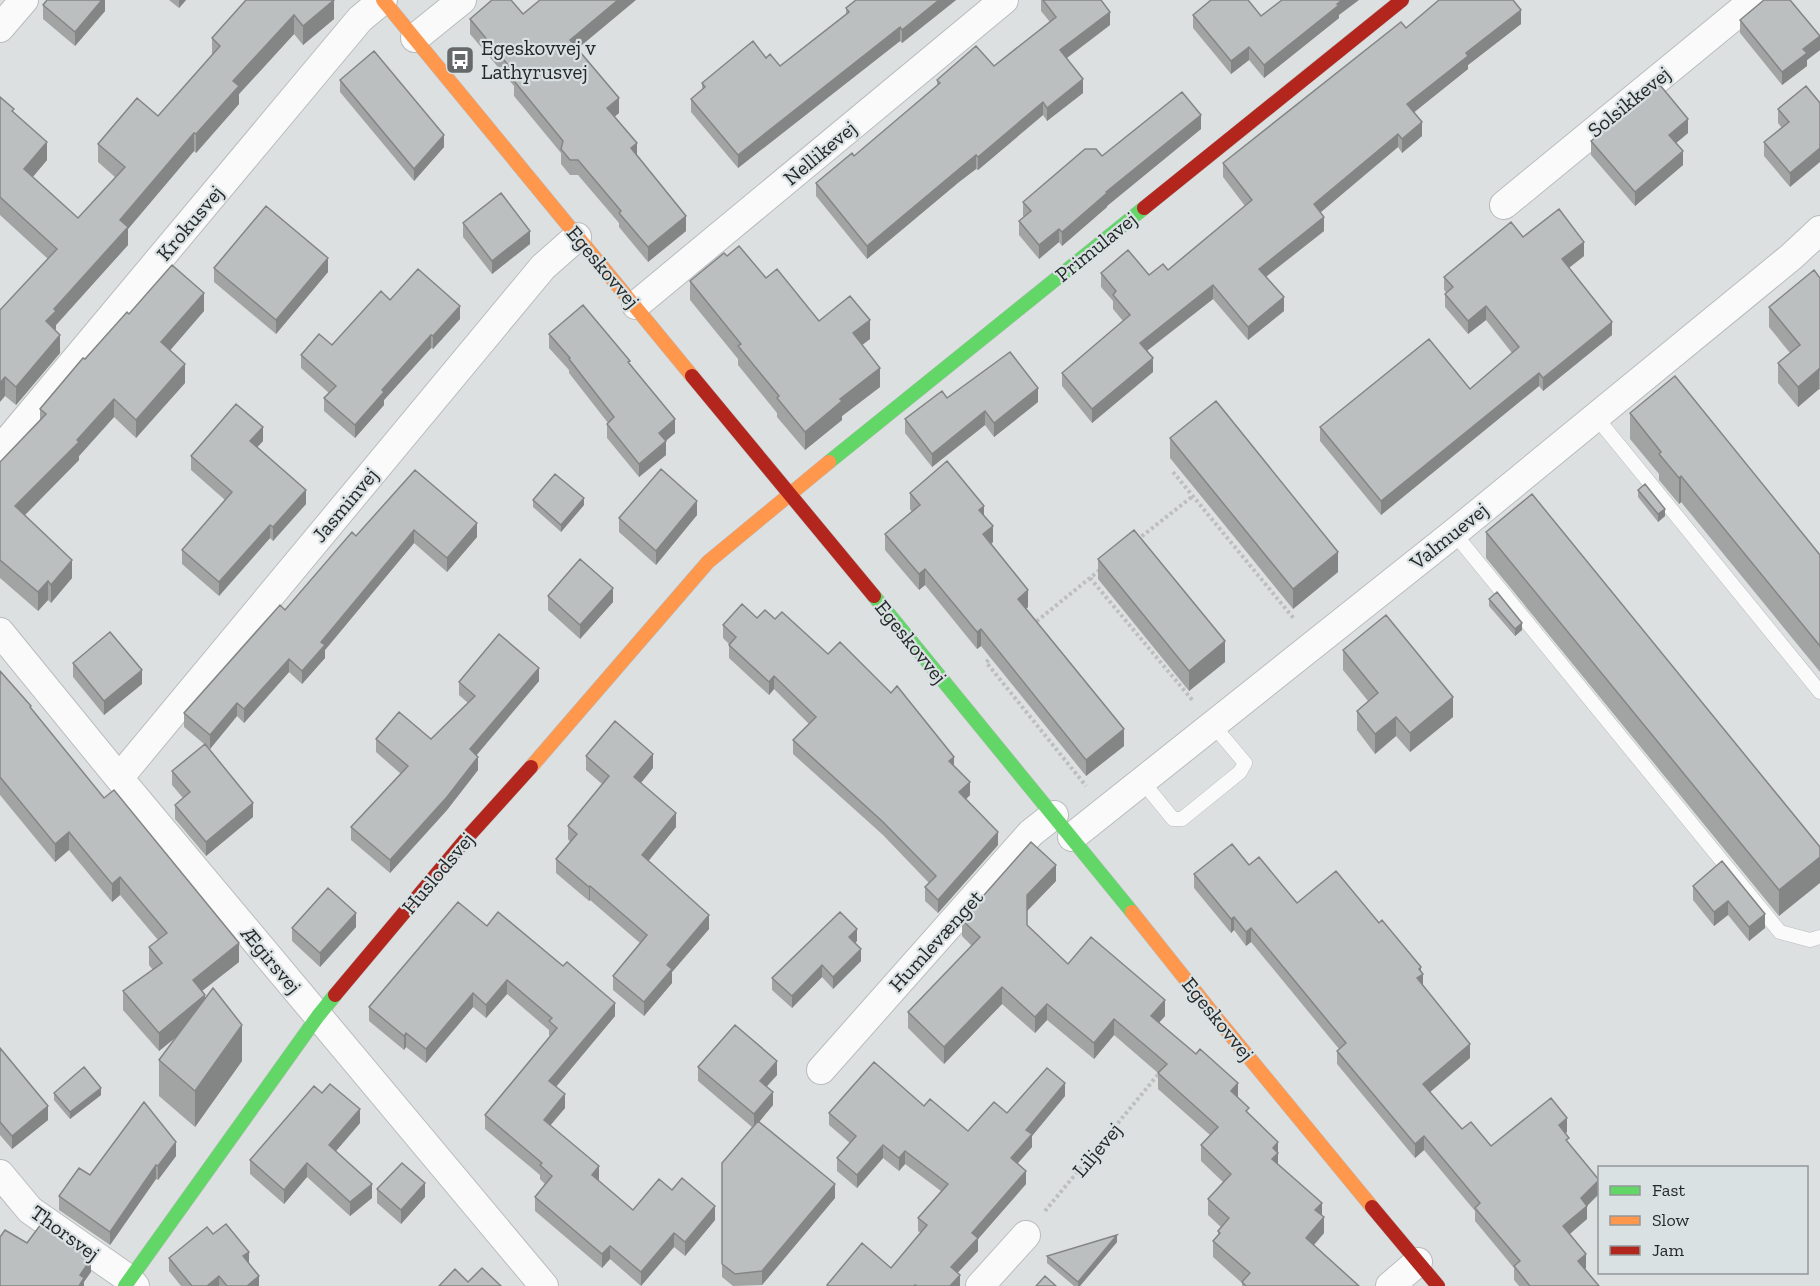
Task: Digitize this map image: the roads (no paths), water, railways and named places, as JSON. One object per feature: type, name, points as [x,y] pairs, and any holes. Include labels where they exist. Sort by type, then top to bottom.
[{"type":"street","points":[[0,28],[24,0]]},
{"type":"street","name":"Egeskovvej","points":[[383,0],[577,237],[636,305],[1072,837],[1214,1015],[1438,1286]]},
{"type":"street","name":"Krokusvej","points":[[0,450],[360,19],[383,0]]},
{"type":"street","points":[[415,38],[462,0]]},
{"type":"street","name":"Nellikevej","points":[[636,305],[1004,0]]},
{"type":"street","name":"Primulavej","points":[[789,494],[1402,0]]},
{"type":"street","name":"Solsikkevej","points":[[1504,205],[1754,0]]},
{"type":"street","name":"Valmuevej","points":[[1072,837],[1454,533],[1791,257],[1820,230]]},
{"type":"street","name":"Jasminvej","points":[[119,778],[543,267],[577,237]]},
{"type":"street","name":"Huslodsvej","points":[[129,1284],[318,1016],[465,840],[549,747],[708,562],[789,494]]},
{"type":"street","name":"Ægirsvej","points":[[0,632],[119,778],[544,1286]]},
{"type":"street","name":"Humlevænget","points":[[821,1070],[1031,833],[1054,815]]},
{"type":"street","name":"Thorsvej","points":[[0,1174],[30,1210],[129,1284]]},
{"type":"street","points":[[980,1286],[1026,1235]]},
{"type":"street","points":[[1390,1286],[1418,1262]]},
{"type":"lane","points":[[1596,417],[1820,692]]},
{"type":"lane","points":[[1454,533],[1780,932],[1810,940],[1820,937]]},
{"type":"lane","points":[[1142,781],[1173,819],[1182,819],[1240,772],[1245,763],[1213,724]]},
{"type":"place","name":"Egeskovvej v Lathyrusvej","points":[[460,60]]}]
